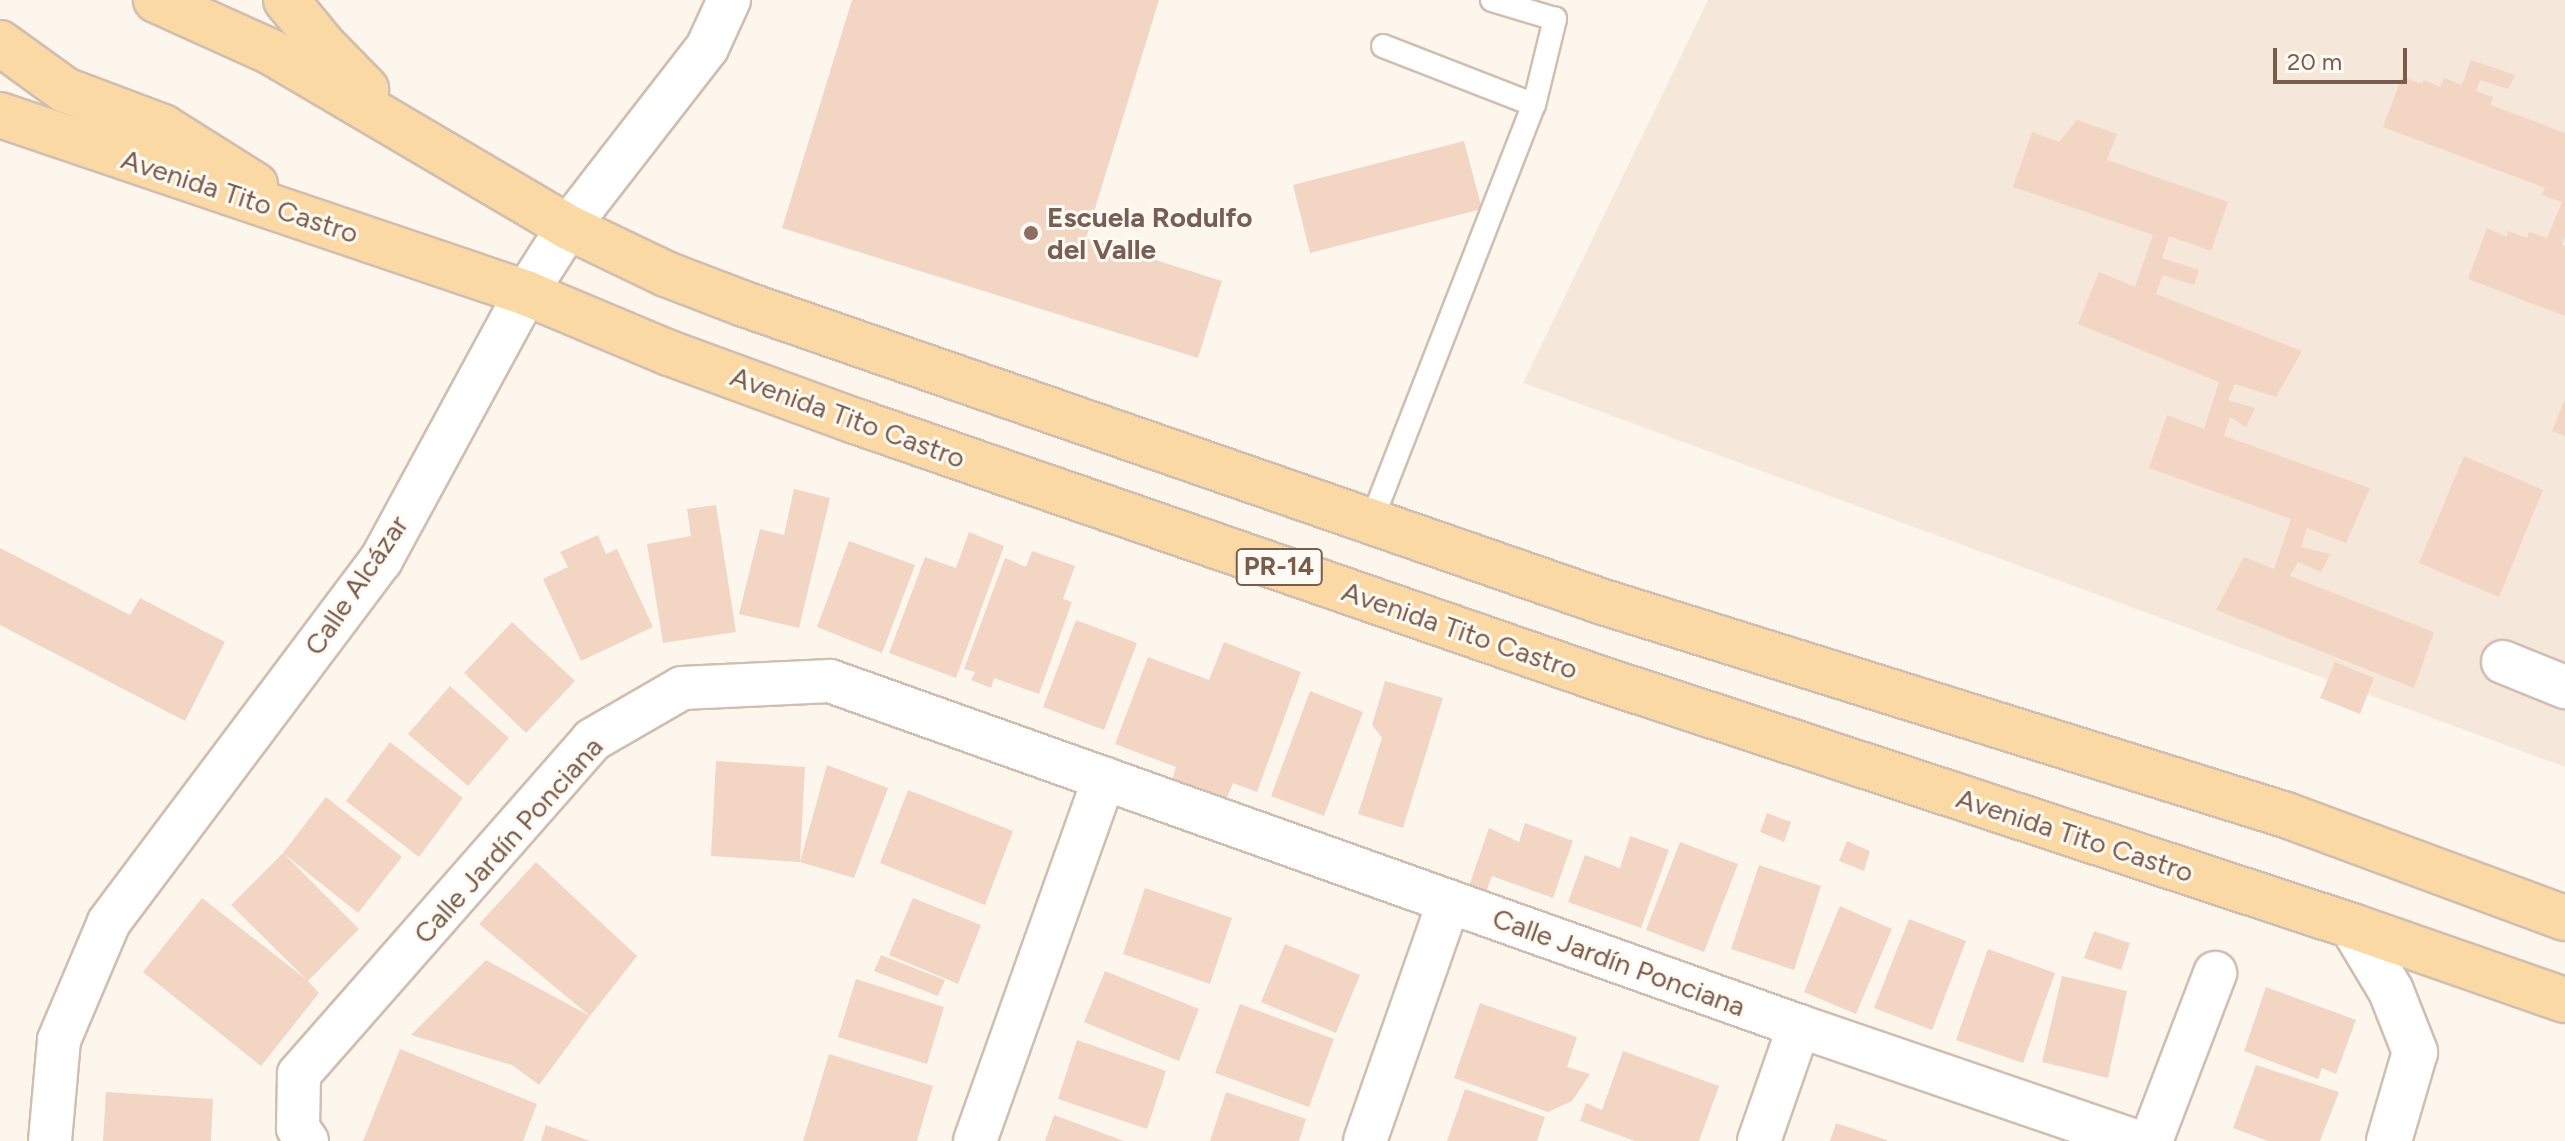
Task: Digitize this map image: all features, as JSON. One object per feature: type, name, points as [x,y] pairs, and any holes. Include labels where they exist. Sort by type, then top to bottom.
[{"type":"main road","name":"PR-14","points":[[156,0],[271,52],[568,227],[666,274],[744,304],[1600,601],[2286,815],[2565,918]]},
{"type":"main road","points":[[286,0],[323,45],[411,133]]},
{"type":"main road","points":[[0,43],[65,90],[174,133],[297,214]]},
{"type":"main road","name":"Avenida Tito Castro","points":[[0,115],[526,293],[669,353],[899,436],[1598,678],[2352,926],[2565,1000]]},
{"type":"street","name":"Calle Alcázar","points":[[50,1141],[59,1040],[109,922],[381,560],[526,293],[568,227],[707,48],[729,0]]},
{"type":"street","points":[[2503,662],[2565,687]]},
{"type":"street","name":"Calle Jardín Ponciana","points":[[307,1141],[298,1128],[299,1074],[592,740],[682,688],[830,681],[1799,1026],[2134,1141]]},
{"type":"street","points":[[975,1141],[1104,778]]},
{"type":"street","points":[[1365,1141],[1449,901]]},
{"type":"street","points":[[2352,926],[2391,991],[2415,1052],[2389,1141]]},
{"type":"street","points":[[2151,1141],[2215,973]]},
{"type":"street","points":[[1759,1141],[1799,1026]]},
{"type":"lane","points":[[1371,522],[1534,105],[1555,19],[1492,0]]},
{"type":"lane","points":[[1383,46],[1534,105]]},
{"type":"shaded area","points":[[1708,0],[2565,0],[2565,767],[1523,383]]},
{"type":"building","points":[[852,0],[1159,0],[1086,238],[1222,281],[1198,358],[782,228]]},
{"type":"building","points":[[2471,60],[2515,75],[2508,89],[2480,80],[2476,91],[2493,97],[2491,105],[2565,133],[2565,237],[2562,245],[2565,246],[2565,316],[2468,279],[2487,228],[2507,237],[2508,231],[2527,238],[2529,232],[2547,238],[2562,202],[2542,195],[2545,188],[2383,127],[2402,77],[2422,84],[2424,80],[2440,87],[2444,78],[2462,85]]},
{"type":"building","points":[[2077,120],[2117,134],[2107,160],[2228,202],[2211,251],[2169,236],[2162,258],[2199,270],[2194,285],[2163,275],[2156,294],[2302,351],[2276,397],[2235,384],[2228,400],[2255,408],[2246,427],[2230,417],[2224,436],[2370,488],[2346,543],[2307,528],[2301,547],[2330,554],[2321,572],[2298,562],[2290,576],[2434,632],[2414,688],[2216,610],[2244,557],[2274,569],[2291,519],[2149,468],[2167,415],[2204,429],[2219,382],[2078,324],[2099,272],[2135,287],[2153,235],[2013,187],[2032,132],[2059,142]]},
{"type":"building","points":[[1464,141],[1482,209],[1310,253],[1293,185]]},
{"type":"building","points":[[2565,399],[2565,436],[2552,431]]},
{"type":"building","points":[[2464,456],[2543,490],[2499,597],[2419,563]]},
{"type":"building","points":[[794,489],[830,498],[799,628],[739,614],[760,529],[784,535]]},
{"type":"building","points":[[716,505],[736,632],[663,643],[647,544],[691,536],[687,509]]},
{"type":"building","points":[[969,532],[1004,546],[956,678],[889,653],[925,557],[956,568]]},
{"type":"building","points":[[598,535],[606,554],[617,549],[653,627],[581,661],[543,579],[568,567],[560,552]]},
{"type":"building","points":[[849,541],[915,565],[882,653],[817,627]]},
{"type":"building","points":[[0,548],[130,615],[140,598],[225,642],[185,721],[0,625]]},
{"type":"building","points":[[1032,551],[1075,566],[1063,599],[1072,602],[1039,694],[994,678],[991,688],[971,680],[975,672],[964,669],[1005,558],[1026,567]]},
{"type":"building","points":[[1076,620],[1137,643],[1104,730],[1043,707]]},
{"type":"building","points":[[512,622],[575,681],[526,733],[464,673]]},
{"type":"building","points":[[1224,642],[1301,672],[1257,792],[1233,783],[1225,803],[1171,783],[1176,767],[1115,744],[1148,657],[1209,680]]},
{"type":"building","points":[[2335,662],[2374,678],[2360,714],[2320,698]]},
{"type":"building","points":[[1385,681],[1443,698],[1403,828],[1358,814],[1382,738],[1372,725]]},
{"type":"building","points":[[450,686],[509,738],[468,786],[408,734]]},
{"type":"building","points":[[1310,691],[1363,712],[1324,816],[1271,796]]},
{"type":"building","points":[[390,742],[463,798],[419,857],[346,801]]},
{"type":"building","points":[[716,761],[805,767],[800,862],[711,856]]},
{"type":"building","points":[[827,765],[888,788],[854,878],[800,862]]},
{"type":"building","points":[[908,790],[1013,831],[985,905],[880,863]]},
{"type":"building","points":[[326,797],[402,857],[358,913],[283,853]]},
{"type":"building","points":[[1767,813],[1791,822],[1784,842],[1760,832]]},
{"type":"building","points":[[1525,823],[1573,841],[1553,898],[1492,876],[1486,892],[1469,886],[1489,828],[1519,842]]},
{"type":"building","points":[[1630,836],[1669,850],[1641,928],[1568,902],[1585,855],[1620,868]]},
{"type":"building","points":[[1847,841],[1870,851],[1864,871],[1839,861]]},
{"type":"building","points":[[1680,842],[1738,864],[1704,952],[1646,930]]},
{"type":"building","points":[[283,853],[359,929],[308,981],[319,993],[261,1066],[143,972],[202,898],[307,980],[231,905]]},
{"type":"building","points":[[536,862],[637,956],[590,1016],[479,924]]},
{"type":"building","points":[[1759,865],[1821,886],[1794,970],[1731,949]]},
{"type":"building","points":[[1145,888],[1232,918],[1210,984],[1123,954]]},
{"type":"building","points":[[913,898],[981,925],[958,984],[889,955]]},
{"type":"building","points":[[1840,906],[1892,929],[1856,1014],[1804,992]]},
{"type":"building","points":[[1909,919],[1966,941],[1932,1030],[1874,1008]]},
{"type":"building","points":[[2094,931],[2130,943],[2121,970],[2084,958]]},
{"type":"building","points":[[1285,944],[1360,975],[1336,1033],[1261,1002]]},
{"type":"building","points":[[1988,949],[2055,973],[2023,1063],[1956,1040]]},
{"type":"building","points":[[881,955],[945,980],[938,996],[874,971]]},
{"type":"building","points":[[486,960],[590,1016],[539,1085],[512,1065],[411,1035]]},
{"type":"building","points":[[1105,971],[1199,1009],[1179,1061],[1084,1022]]},
{"type":"building","points":[[2062,976],[2127,991],[2108,1078],[2042,1062]]},
{"type":"building","points":[[856,979],[944,1007],[927,1064],[838,1037]]},
{"type":"building","points":[[2266,987],[2356,1020],[2336,1074],[2322,1068],[2318,1079],[2244,1051]]},
{"type":"building","points":[[1480,1003],[1577,1037],[1567,1067],[1590,1074],[1572,1101],[1548,1112],[1454,1078]]},
{"type":"building","points":[[1240,1004],[1334,1039],[1309,1107],[1215,1073]]},
{"type":"building","points":[[1077,1040],[1166,1071],[1147,1129],[1058,1099]]},
{"type":"building","points":[[400,1049],[537,1104],[523,1141],[363,1141]]},
{"type":"building","points":[[1623,1051],[1719,1086],[1699,1141],[1635,1141],[1580,1121],[1586,1103],[1602,1110]]},
{"type":"building","points":[[829,1054],[933,1086],[917,1141],[803,1141]]},
{"type":"building","points":[[2256,1065],[2339,1092],[2320,1141],[2268,1141],[2233,1128]]},
{"type":"building","points":[[1465,1089],[1545,1117],[1537,1141],[1447,1141]]},
{"type":"building","points":[[106,1092],[213,1099],[211,1141],[103,1141]]},
{"type":"building","points":[[1226,1092],[1306,1119],[1299,1141],[1210,1141]]},
{"type":"building","points":[[1054,1115],[1124,1141],[1045,1141]]},
{"type":"building","points":[[1836,1123],[1887,1140],[1887,1141],[1830,1141]]},
{"type":"building","points":[[546,1125],[590,1141],[541,1141]]},
{"type":"place","name":"Escuela Rodulfo del Valle","points":[[1031,233]]}]
